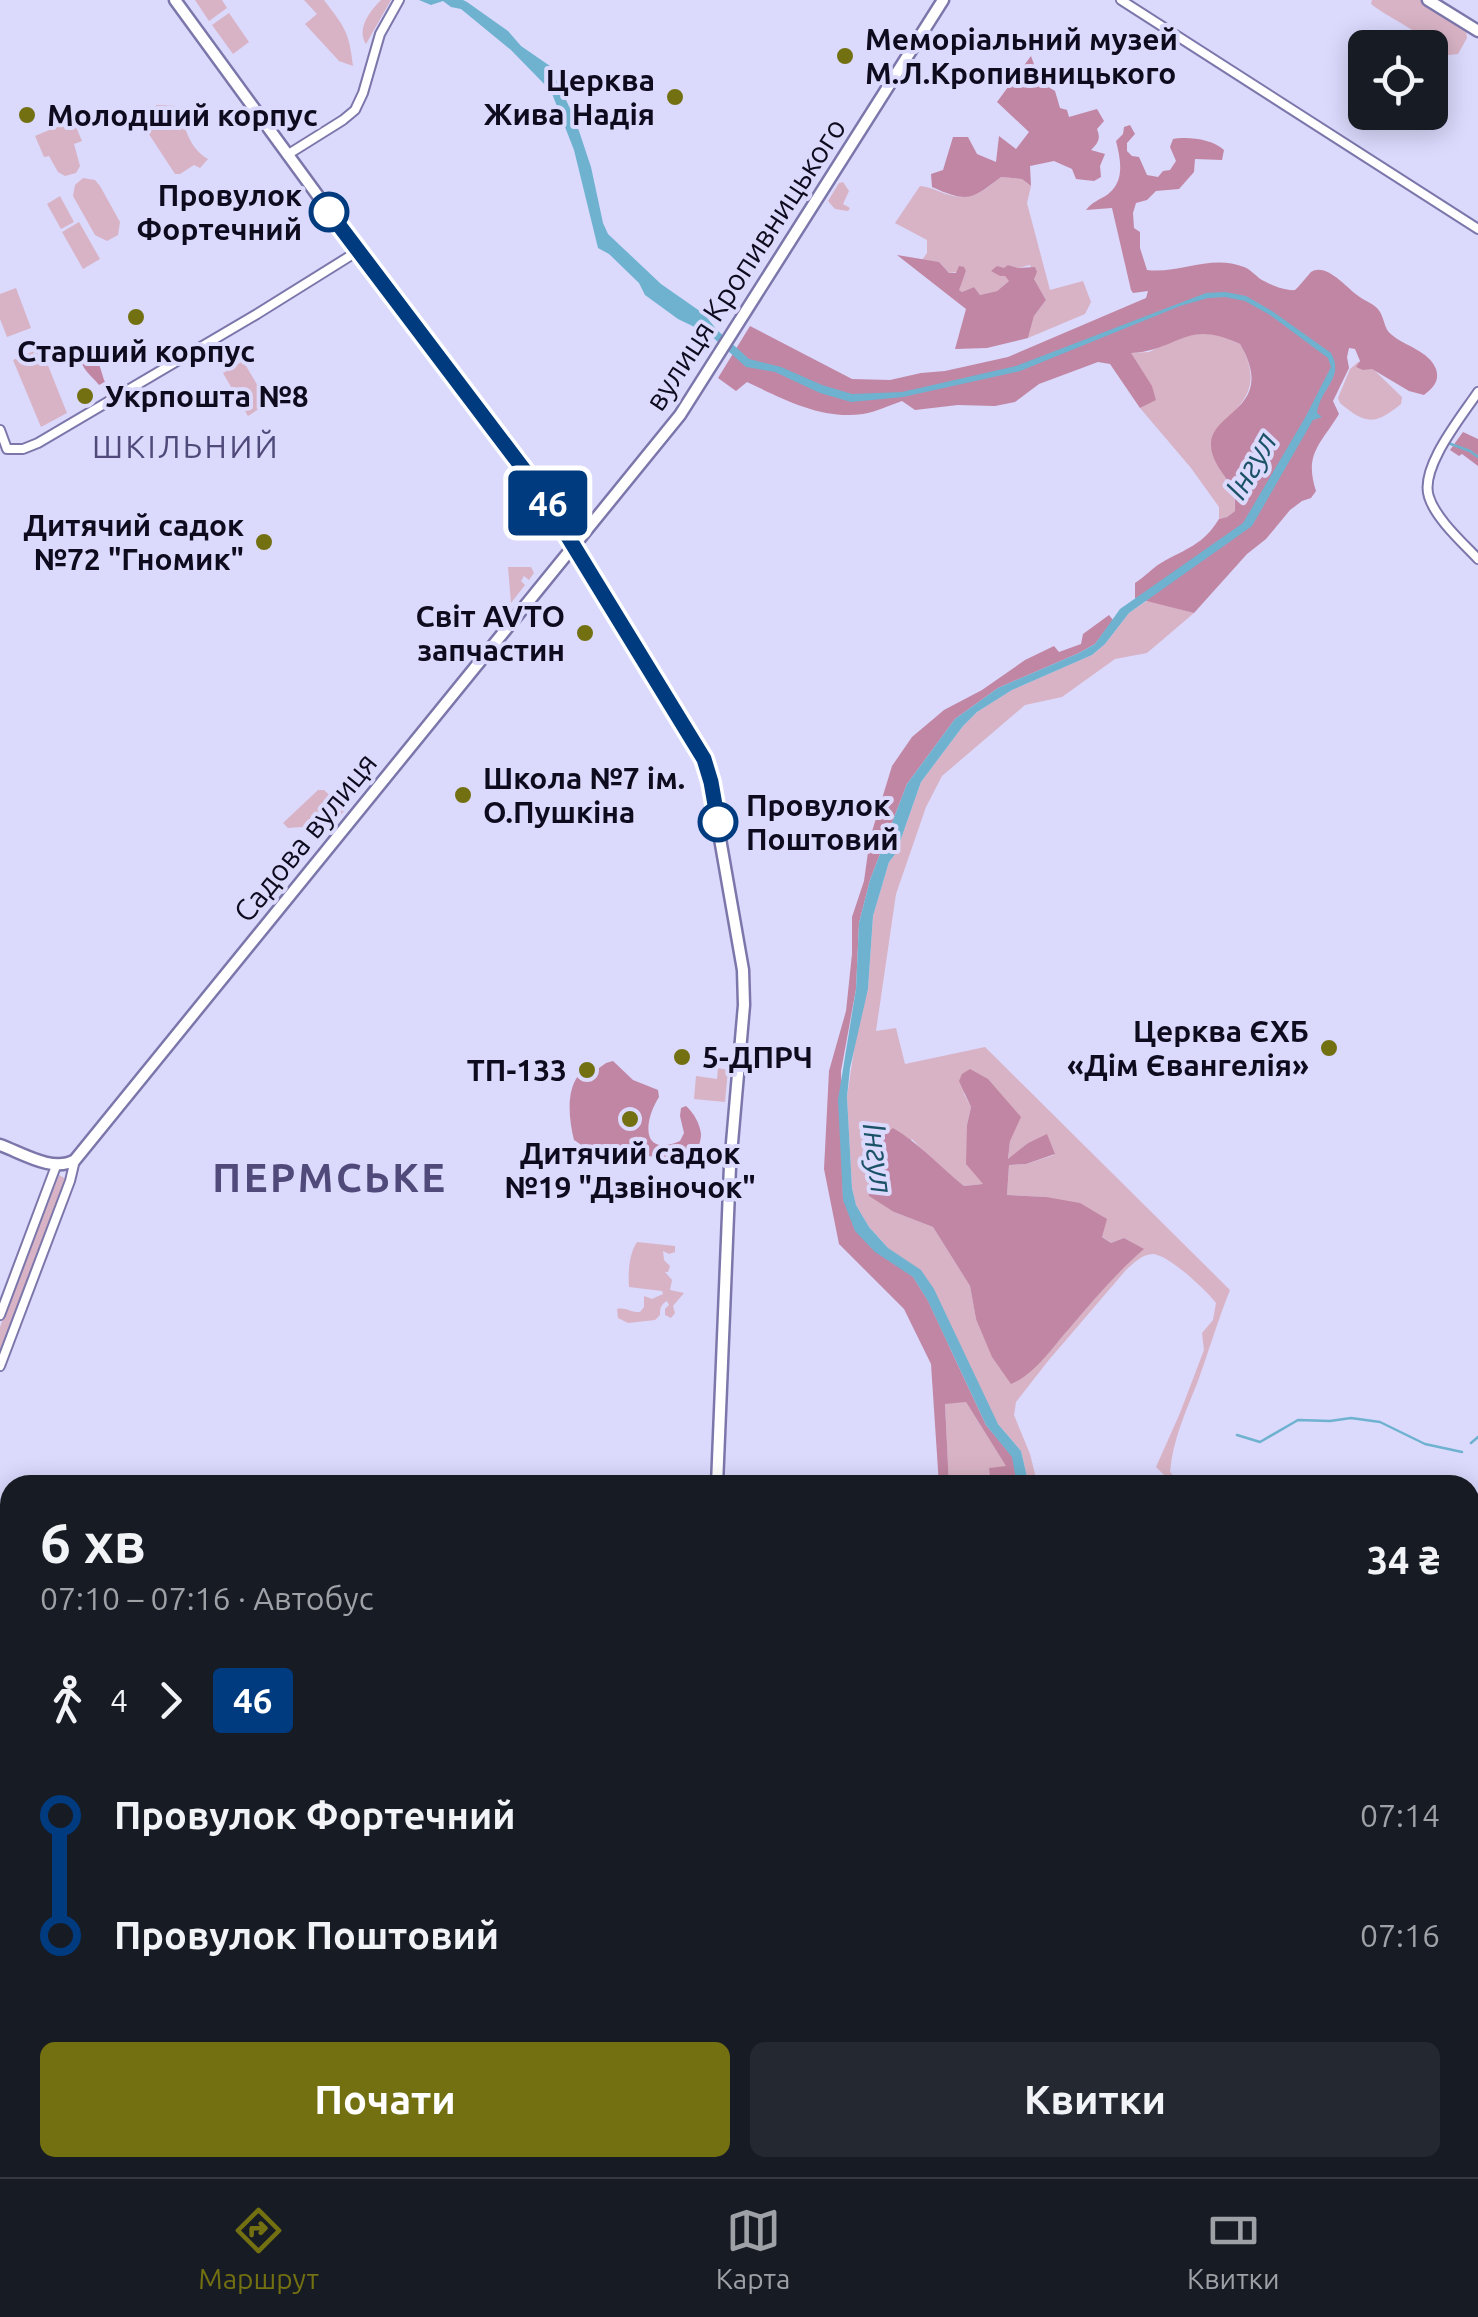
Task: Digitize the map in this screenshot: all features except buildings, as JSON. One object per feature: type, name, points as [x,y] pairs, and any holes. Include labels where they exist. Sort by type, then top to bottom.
[{"type":"main road","points":[[175,0],[358,251],[510,450],[574,545],[708,770],[743,970],[744,1005],[730,1182],[717,1475]]},
{"type":"main road","name":"вулиця Кропивницького","points":[[574,545],[680,415],[943,0]]},
{"type":"main road","points":[[1428,0],[1478,31]]},
{"type":"main road","name":"Садова вулиця","points":[[74,1166],[574,545]]},
{"type":"main road","points":[[0,1145],[56,1166],[74,1166]]},
{"type":"street","points":[[287,155],[355,110],[380,34],[399,0]]},
{"type":"street","points":[[1121,0],[1478,229]]},
{"type":"street","points":[[0,430],[6,449],[23,449],[45,439],[358,251]]},
{"type":"street","points":[[1478,392],[1437,457],[1427,486],[1429,497],[1446,524],[1478,559]]},
{"type":"street","points":[[0,1316],[56,1166]]},
{"type":"street","name":"Садова вулиця","points":[[0,1366],[74,1166]]},
{"type":"shaded area","points":[[195,0],[222,0],[227,8],[209,21]]},
{"type":"shaded area","points":[[304,0],[324,0],[331,9],[348,37],[353,66],[339,61],[305,24],[317,14]]},
{"type":"shaded area","points":[[381,0],[391,0],[366,44],[363,26]]},
{"type":"shaded area","points":[[1372,0],[1420,0],[1466,30],[1467,38],[1458,54],[1448,55],[1448,30],[1412,30],[1371,4]]},
{"type":"shaded area","points":[[229,13],[249,42],[233,54],[212,25]]},
{"type":"shaded area","points":[[1031,56],[1036,70],[1066,66],[1066,72],[1050,88],[1069,117],[1097,109],[1104,121],[1097,129],[1098,141],[1091,150],[1105,154],[1101,177],[1094,181],[1076,179],[1072,169],[1054,161],[1030,166],[1031,186],[1022,179],[1001,177],[969,197],[932,187],[931,174],[943,170],[953,137],[968,137],[977,154],[996,162],[999,136],[1016,149],[1029,132],[997,102]]},
{"type":"shaded area","points":[[157,105],[176,106],[191,142],[208,159],[200,168],[194,165],[175,174],[143,125],[143,115]]},
{"type":"shaded area","points":[[73,120],[82,141],[74,144],[80,166],[76,173],[65,176],[49,156],[44,157],[35,136]]},
{"type":"shaded area","points":[[1130,125],[1135,134],[1127,143],[1127,151],[1139,157],[1147,175],[1158,177],[1170,170],[1176,161],[1170,147],[1173,139],[1200,139],[1224,150],[1222,160],[1195,159],[1194,172],[1179,189],[1156,191],[1147,200],[1136,203],[1134,228],[1140,232],[1147,270],[1232,264],[1247,268],[1271,285],[1295,290],[1311,272],[1323,270],[1377,308],[1389,332],[1428,358],[1437,373],[1435,384],[1424,395],[1409,391],[1372,369],[1356,367],[1360,361],[1355,349],[1349,348],[1349,368],[1333,401],[1339,414],[1313,459],[1316,491],[1290,510],[1194,613],[1135,598],[1135,583],[1200,540],[1219,519],[1235,511],[1233,491],[1211,445],[1220,424],[1247,396],[1250,366],[1240,344],[1207,334],[1131,353],[1152,386],[1156,400],[1140,408],[1110,364],[1098,362],[1039,384],[1015,402],[915,410],[902,401],[868,413],[848,415],[803,407],[747,382],[736,391],[718,378],[750,326],[852,379],[890,380],[1008,357],[1146,298],[1148,291],[1131,290],[1112,208],[1086,210],[1117,184],[1120,163],[1116,141],[1124,127]]},
{"type":"shaded area","points":[[1001,177],[1022,179],[1031,186],[1027,203],[1050,290],[1083,281],[1091,302],[1085,314],[1028,338],[1034,316],[1046,300],[1030,265],[1008,265],[1005,276],[1010,280],[997,291],[980,295],[974,287],[962,292],[958,290],[966,271],[949,273],[939,262],[922,260],[927,253],[927,240],[895,223],[920,186],[967,197]]},
{"type":"shaded area","points":[[83,178],[95,180],[120,222],[118,235],[107,241],[95,235],[73,196],[75,185]]},
{"type":"shaded area","points":[[843,182],[849,191],[843,204],[850,208],[848,211],[835,209],[828,201]]},
{"type":"shaded area","points":[[60,196],[74,222],[61,229],[47,204]]},
{"type":"shaded area","points":[[79,222],[100,259],[83,269],[62,232]]},
{"type":"shaded area","points":[[897,255],[939,262],[949,273],[964,267],[959,290],[974,287],[980,295],[997,291],[1009,281],[991,271],[997,266],[1035,267],[1034,279],[1046,300],[1034,316],[1028,338],[987,348],[955,349],[966,309]]},
{"type":"shaded area","points":[[16,288],[31,328],[7,337],[0,319],[0,294]]},
{"type":"shaded area","points":[[1211,332],[1240,344],[1250,371],[1242,402],[1214,432],[1220,469],[1234,492],[1235,511],[1219,519],[1219,507],[1140,408],[1156,399],[1130,353],[1149,352],[1183,336]]},
{"type":"shaded area","points":[[41,348],[67,413],[41,427],[13,360]]},
{"type":"shaded area","points":[[85,348],[98,362],[105,382],[99,385],[81,362],[81,351]]},
{"type":"shaded area","points":[[243,361],[268,403],[248,416],[223,373]]},
{"type":"shaded area","points":[[1358,362],[1374,370],[1402,397],[1401,404],[1370,420],[1340,403],[1338,398],[1350,369]]},
{"type":"shaded area","points":[[1463,432],[1478,439],[1478,466],[1450,450]]},
{"type":"shaded area","points":[[508,567],[531,567],[534,573],[529,580],[524,576],[521,581],[525,585],[511,603]]},
{"type":"shaded area","points":[[1148,600],[1194,613],[1147,653],[1115,659],[1062,697],[1025,705],[942,776],[926,807],[896,894],[876,1031],[896,1028],[905,1064],[985,1047],[1230,1290],[1181,1425],[1170,1472],[1173,1475],[1164,1475],[1156,1467],[1204,1350],[1202,1333],[1213,1320],[1216,1303],[1177,1267],[1153,1254],[1142,1257],[1126,1270],[1016,1402],[1014,1415],[1035,1475],[1027,1475],[1021,1451],[998,1424],[888,1248],[856,1205],[847,1097],[857,1029],[868,989],[873,916],[889,862],[896,853],[921,782],[977,712],[1012,690],[1092,655],[1129,613]],"holes":[[[963,1092],[1010,1141],[1008,1160],[1028,1143],[1047,1135],[1054,1155],[1009,1165],[1007,1195],[1046,1197],[1111,1243],[1124,1238],[1143,1249],[1123,1266],[1041,1361],[976,1319],[970,1286],[933,1227],[894,1212],[868,1182],[912,1139],[964,1186],[983,1184],[967,1125],[971,1107]]]},
{"type":"shaded area","points":[[1109,615],[1113,620],[1095,644],[998,688],[955,719],[907,784],[870,880],[859,923],[856,989],[841,1071],[843,1200],[913,1277],[986,1425],[1013,1457],[1016,1475],[990,1475],[989,1468],[1006,1466],[966,1402],[945,1404],[949,1475],[938,1475],[931,1364],[904,1309],[839,1244],[824,1169],[829,1071],[846,1011],[852,917],[892,766],[912,737],[944,710],[1025,660],[1054,646],[1059,652],[1081,644],[1083,634]]},
{"type":"shaded area","points":[[318,790],[324,790],[345,810],[330,825],[288,828],[283,823]]},
{"type":"shaded area","name":"Дитячий садок №19 \"Дзвіночок\"","points":[[613,1061],[633,1080],[658,1090],[649,1134],[658,1145],[680,1141],[684,1133],[681,1108],[689,1109],[701,1134],[693,1153],[684,1157],[624,1154],[588,1148],[574,1140],[570,1106],[574,1083],[578,1076],[588,1076]]},
{"type":"shaded area","points":[[718,1068],[728,1070],[725,1102],[694,1099],[696,1076],[717,1079]]},
{"type":"shaded area","points":[[970,1069],[988,1079],[1021,1117],[1010,1141],[1008,1159],[1047,1134],[1055,1154],[1009,1165],[1007,1195],[1080,1203],[1107,1219],[1102,1237],[1111,1243],[1124,1238],[1144,1249],[1104,1288],[1035,1368],[1011,1384],[992,1357],[976,1319],[970,1286],[933,1227],[894,1212],[869,1196],[868,1182],[880,1171],[878,1146],[893,1128],[964,1186],[983,1184],[966,1164],[971,1107],[959,1081]]},
{"type":"shaded area","points":[[59,1175],[66,1179],[0,1354],[0,1327]]},
{"type":"shaded area","points":[[637,1242],[675,1246],[675,1252],[663,1251],[670,1266],[665,1272],[672,1280],[670,1290],[684,1293],[673,1306],[675,1313],[671,1318],[665,1315],[667,1301],[655,1320],[628,1323],[618,1318],[617,1309],[640,1312],[644,1296],[652,1299],[663,1294],[629,1287],[630,1263]]},
{"type":"shaded area","points":[[966,1402],[1007,1467],[990,1468],[990,1475],[949,1475],[945,1403]]},
{"type":"water","points":[[419,0],[463,0],[467,2],[550,66],[575,119],[608,234],[661,284],[704,314],[749,359],[852,394],[902,392],[1016,366],[1206,293],[1225,292],[1246,296],[1272,311],[1331,353],[1335,362],[1334,376],[1319,404],[1317,413],[1322,417],[1313,420],[1252,526],[1129,613],[1092,655],[1012,690],[963,726],[921,782],[896,853],[889,862],[873,916],[868,989],[847,1097],[856,1205],[888,1248],[921,1270],[934,1289],[998,1424],[1021,1451],[1027,1475],[1015,1475],[1012,1457],[986,1425],[913,1277],[875,1252],[855,1231],[843,1200],[838,1100],[856,989],[859,923],[870,880],[907,784],[955,719],[998,688],[1095,644],[1120,609],[1243,523],[1306,416],[1331,367],[1328,358],[1270,315],[1245,301],[1225,297],[1180,306],[1020,371],[903,397],[851,402],[820,393],[775,372],[746,367],[709,334],[678,319],[645,295],[639,283],[598,248],[574,150],[551,91],[511,50],[461,9],[443,1],[431,5]]},
{"type":"waterway","points":[[1448,443],[1478,457]]},
{"type":"waterway","points":[[1237,1435],[1260,1442],[1298,1420],[1351,1418],[1380,1422],[1425,1444],[1462,1452]]},
{"type":"waterway","points":[[1471,1443],[1478,1437]]},
{"type":"bus line","name":"46","points":[[329,212],[500,436],[564,528],[704,759],[718,822]]},
{"type":"place","name":"Меморіальний музей М.Л.Кропивницького","points":[[845,56]]},
{"type":"place","name":"Церква Жива Надія","points":[[675,97]]},
{"type":"place","name":"Молодший корпус","points":[[27,115]]},
{"type":"place","name":"Провулок Фортечний","points":[[329,212]]},
{"type":"place","name":"Старший корпус","points":[[136,317]]},
{"type":"place","name":"Укрпошта №8","points":[[85,396]]},
{"type":"place","name":"Дитячий садок №72 \"Гномик\"","points":[[264,542]]},
{"type":"place","name":"Світ AVTO запчастин","points":[[585,633]]},
{"type":"place","name":"Школа №7 ім. О.Пушкіна","points":[[463,795]]},
{"type":"place","name":"Провулок Поштовий","points":[[718,822]]},
{"type":"place","name":"Церква ЄХБ «Дім Євангелія»","points":[[1329,1048]]},
{"type":"place","name":"5-ДПРЧ","points":[[682,1057]]},
{"type":"place","name":"ТП-133","points":[[587,1070]]},
{"type":"place","name":"Дитячий садок №19 \"Дзвіночок\"","points":[[630,1119]]},
{"type":"district","name":"ШКІЛЬНИЙ","points":[[186,446]]},
{"type":"district","name":"ПЕРМСЬКЕ","points":[[330,1177]]},
{"type":"water label","name":"Інгул","points":[[1250,465]]},
{"type":"water label","name":"Інгул","points":[[879,1158]]}]
